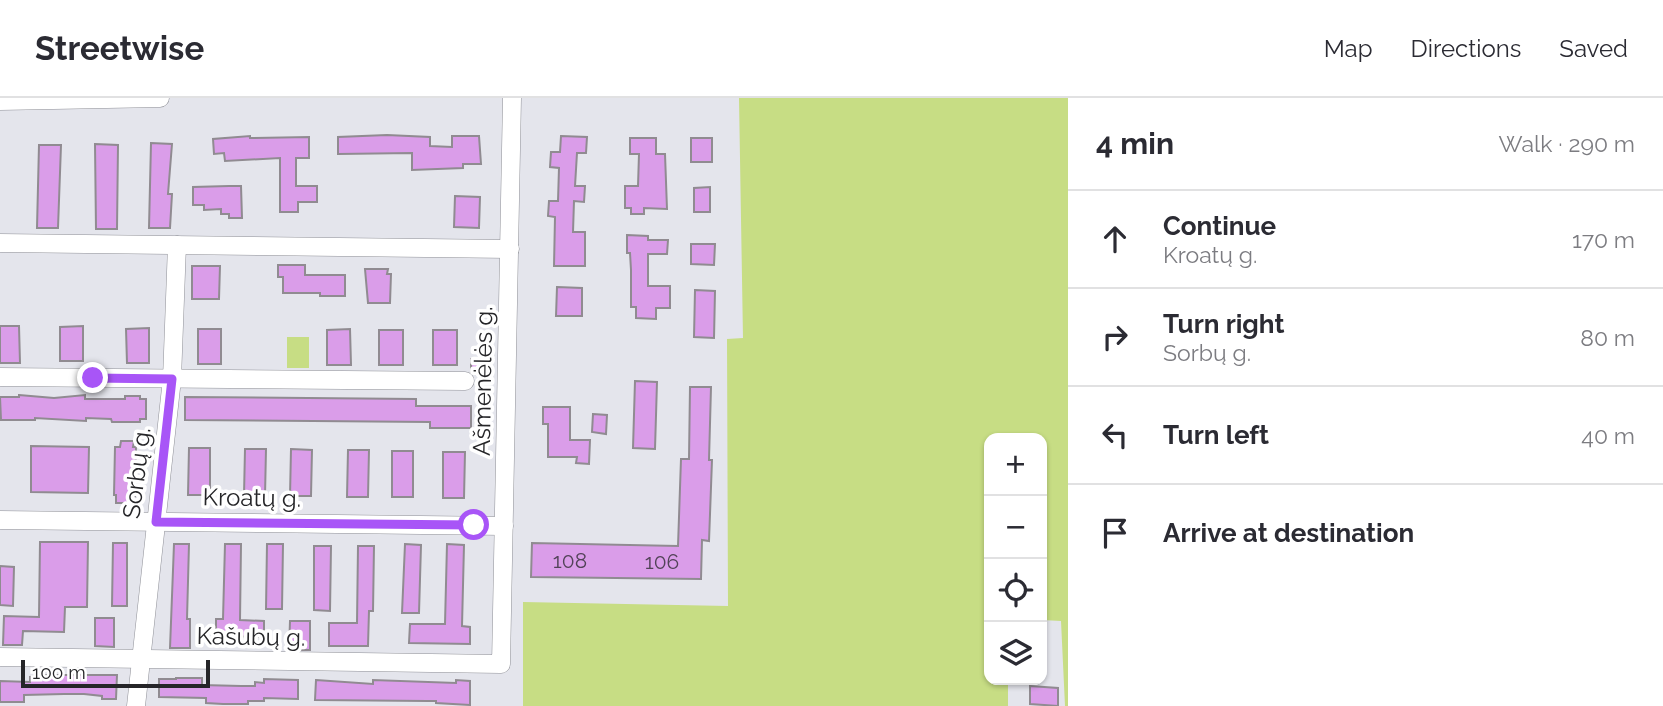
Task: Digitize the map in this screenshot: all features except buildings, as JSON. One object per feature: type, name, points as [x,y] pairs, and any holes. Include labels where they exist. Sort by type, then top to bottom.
[{"type":"street","points":[[0,101],[160,98]]},
{"type":"street","name":"Ašmenėlės g.","points":[[501,664],[512,98]]},
{"type":"street","points":[[0,243],[510,249]]},
{"type":"street","name":"Sorbų g.","points":[[136,706],[172,379],[177,245]]},
{"type":"street","points":[[0,377],[465,381]]},
{"type":"street","name":"Kroatų g.","points":[[0,520],[504,526]]},
{"type":"street","name":"Kašubų g.","points":[[0,657],[501,664]]},
{"type":"green space","points":[[739,98],[1068,98],[1068,706],[1065,706],[1061,621],[1047,620],[1047,433],[984,433],[984,685],[1008,685],[1008,706],[523,706],[523,602],[728,606],[727,339],[743,338]]},
{"type":"green space","points":[[287,337],[309,337],[309,368],[287,368]]},
{"type":"route","points":[[93,378],[172,379],[156,522],[474,525]]}]
